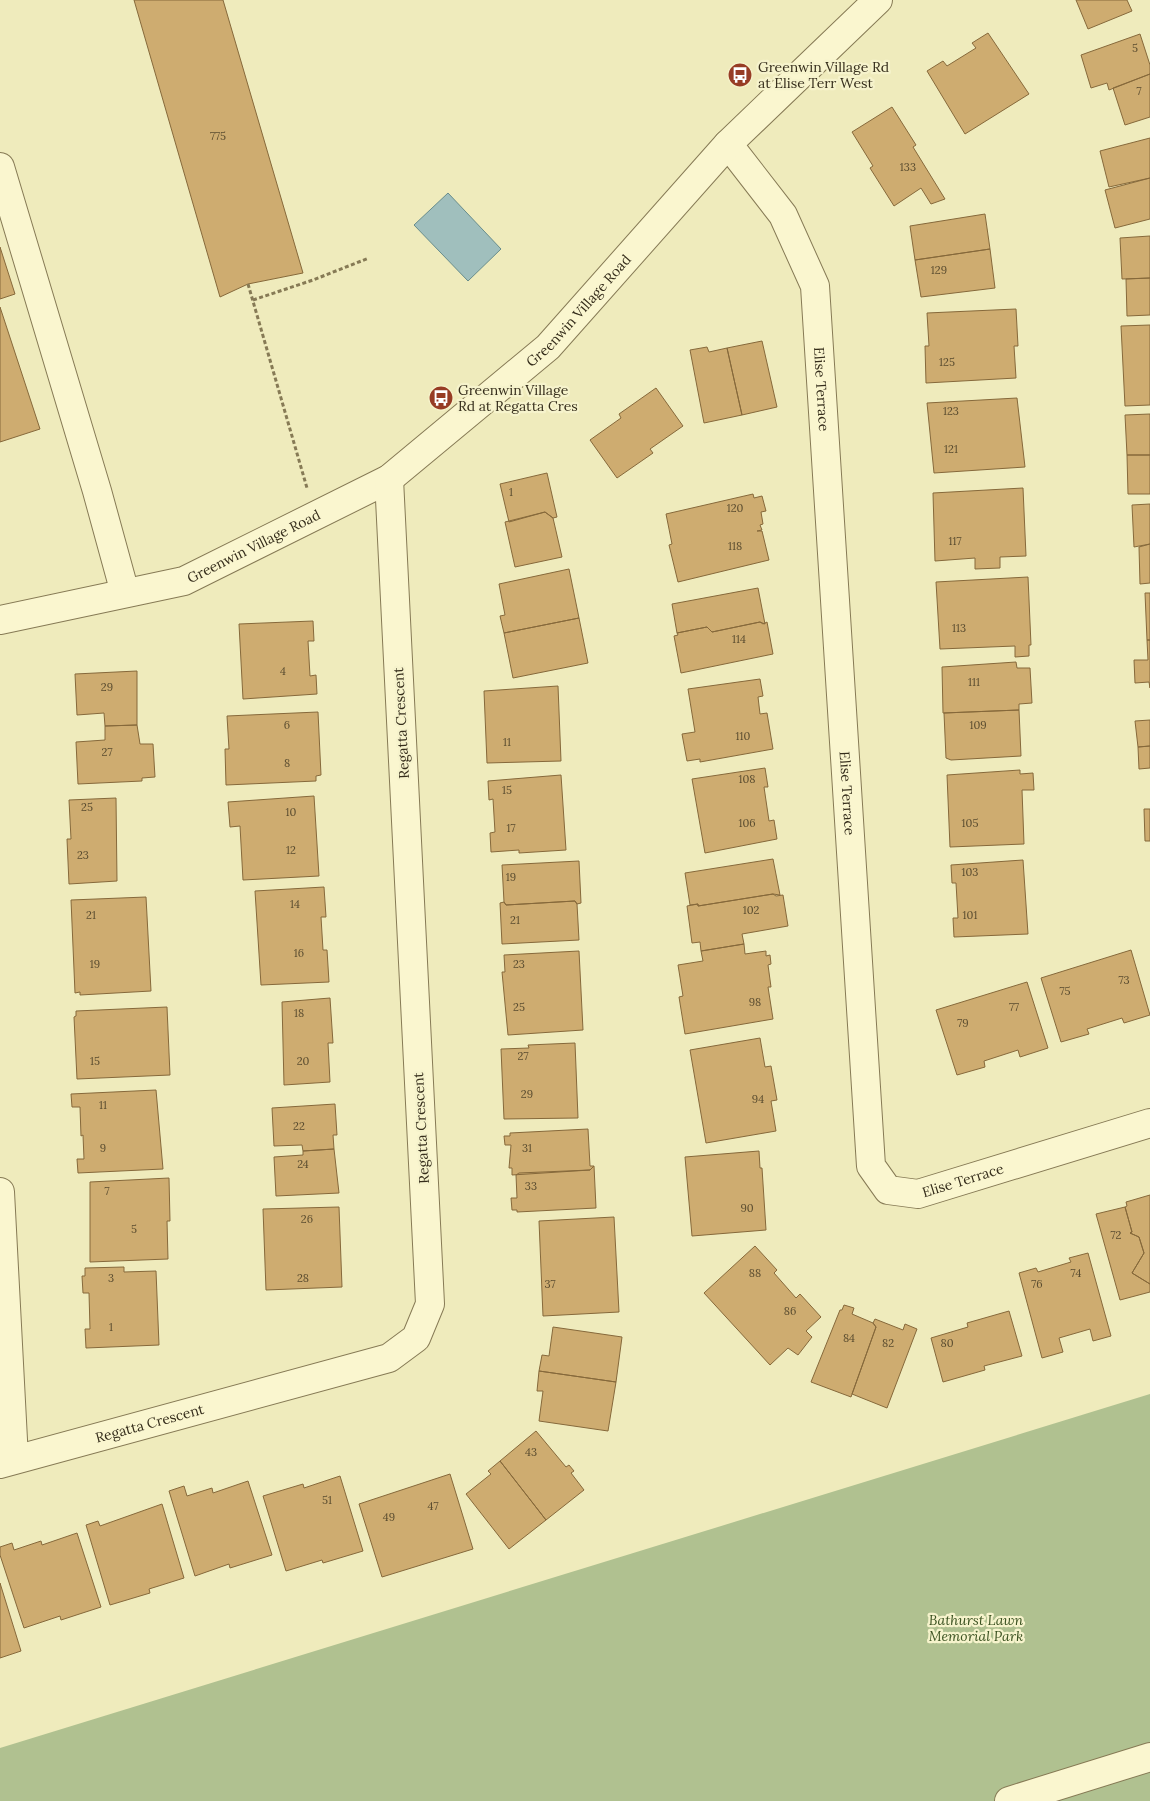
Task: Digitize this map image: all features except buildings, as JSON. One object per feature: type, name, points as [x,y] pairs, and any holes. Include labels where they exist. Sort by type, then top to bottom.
[{"type":"street","name":"Greenwin Village Road","points":[[0,620],[184,581],[314,514],[389,479],[548,347],[728,144],[878,0]]},
{"type":"street","name":"Elise Terrace","points":[[728,144],[783,215],[815,286],[871,1166],[888,1190],[918,1194],[1150,1122]]},
{"type":"street","points":[[0,167],[97,491],[125,593]]},
{"type":"street","name":"Regatta Crescent","points":[[7,1461],[389,1358],[416,1338],[430,1304],[389,479]]},
{"type":"street","points":[[0,1192],[7,1461]]},
{"type":"street","points":[[1009,1801],[1150,1757]]},
{"type":"path","points":[[253,300],[313,280],[369,258]]},
{"type":"path","points":[[248,284],[314,514]]},
{"type":"green space","name":"Bathurst Lawn Memorial Park","points":[[1150,1394],[1150,1801],[0,1801],[0,1748]]},
{"type":"water","points":[[448,193],[501,249],[468,281],[414,225]]},
{"type":"place","name":"Greenwin Village Rd at Elise Terr West","points":[[740,75]]},
{"type":"place","name":"Greenwin Village Rd at Regatta Cres","points":[[441,398]]}]
